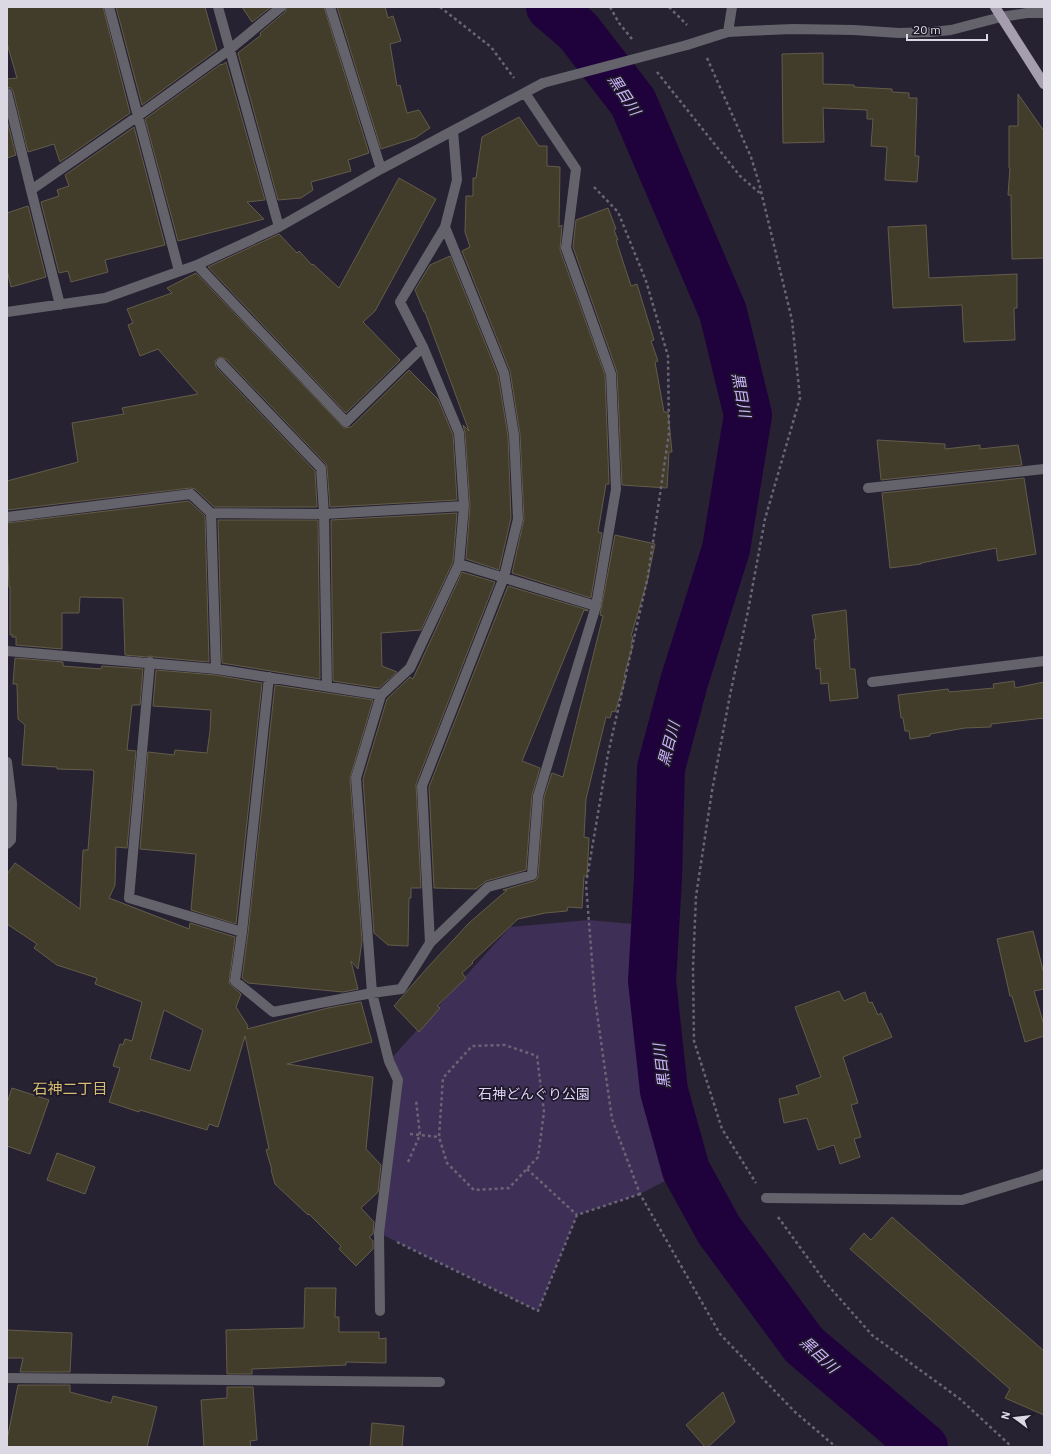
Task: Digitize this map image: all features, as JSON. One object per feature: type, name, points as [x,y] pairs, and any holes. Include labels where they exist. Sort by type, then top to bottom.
[{"type":"main road","points":[[995,7],[1044,84]]},
{"type":"street","points":[[109,7],[179,271]]},
{"type":"street","points":[[218,7],[279,227]]},
{"type":"street","points":[[31,190],[138,116],[229,50],[282,7]]},
{"type":"street","points":[[330,7],[381,169]]},
{"type":"street","points":[[728,32],[732,7]]},
{"type":"street","points":[[7,312],[105,298],[197,265],[279,227],[381,169],[543,83],[687,45],[728,32],[793,29],[854,30],[899,33],[932,32],[951,30],[1001,17],[1027,13],[1044,13]]},
{"type":"street","points":[[7,93],[60,305]]},
{"type":"street","points":[[269,677],[236,981],[273,1012],[401,989],[430,943],[488,887],[532,875],[538,796],[596,606],[616,489],[611,374],[566,248],[576,169],[525,93]]},
{"type":"street","points":[[380,1311],[379,1233],[398,1080],[389,1060],[372,993],[356,778],[381,695],[410,668],[459,564],[464,506],[459,433],[423,347],[400,302],[445,227],[457,180],[453,131]]},
{"type":"street","points":[[430,943],[422,786],[504,577],[518,519],[514,435],[504,373],[445,227]]},
{"type":"street","points":[[197,265],[346,422],[423,347]]},
{"type":"street","points":[[221,363],[321,468],[324,514],[327,686]]},
{"type":"street","points":[[868,488],[1044,469]]},
{"type":"street","points":[[7,517],[191,494],[211,512],[324,514],[464,506]]},
{"type":"street","points":[[211,512],[216,669]]},
{"type":"street","points":[[459,564],[596,606]]},
{"type":"street","points":[[7,651],[150,662],[216,669],[381,695]]},
{"type":"street","points":[[872,682],[1044,661]]},
{"type":"street","points":[[150,662],[129,898],[242,932]]},
{"type":"street","points":[[7,762],[12,803],[11,840],[7,844]]},
{"type":"street","points":[[766,1198],[962,1200],[1044,1174]]},
{"type":"street","points":[[7,1378],[440,1382]]},
{"type":"path","points":[[440,7],[491,47],[525,93]]},
{"type":"path","points":[[610,7],[619,23],[634,42]]},
{"type":"path","points":[[700,41],[751,157],[762,195],[792,320],[800,398],[765,519],[712,791],[696,896],[693,968],[694,1041],[722,1129],[782,1222],[826,1282],[872,1335],[960,1399],[1012,1447]]},
{"type":"path","points":[[653,66],[740,176],[762,195]]},
{"type":"path","points":[[576,169],[618,212],[646,281],[668,356],[669,433],[648,576],[608,754],[586,884],[595,999],[612,1119],[640,1194],[720,1334],[794,1412],[836,1447]]},
{"type":"path","points":[[505,1045],[537,1056],[544,1112],[538,1157],[509,1188],[474,1190],[447,1163],[439,1137],[443,1078],[472,1046],[505,1045]]},
{"type":"path","points":[[392,1133],[439,1137]]},
{"type":"path","points":[[527,1169],[578,1215]]},
{"type":"path","points":[[379,1233],[538,1311],[578,1215],[640,1194]]},
{"type":"green space","name":"石神どんぐり公園","points":[[589,920],[655,926],[652,981],[664,1091],[686,1170],[640,1194],[577,1215],[538,1311],[379,1233],[398,1080],[389,1061],[510,927]]},
{"type":"building","points":[[7,7],[103,7],[130,113],[60,162],[54,144],[28,152],[13,91],[11,88],[7,87],[7,79],[17,78],[7,43]]},
{"type":"building","points":[[116,7],[205,7],[217,50],[142,105]]},
{"type":"building","points":[[242,7],[271,7],[252,22]]},
{"type":"building","points":[[287,7],[324,7],[369,153],[348,160],[351,171],[311,182],[313,190],[301,198],[278,200],[238,53],[261,35],[260,33],[285,12]]},
{"type":"building","points":[[337,7],[385,7],[388,18],[393,16],[401,41],[390,44],[397,86],[400,85],[407,113],[419,110],[430,128],[415,138],[381,149]]},
{"type":"building","points":[[823,53],[823,84],[854,85],[854,87],[892,89],[892,92],[909,93],[909,98],[917,98],[915,156],[919,156],[917,182],[885,180],[887,147],[871,146],[873,119],[867,119],[867,110],[823,108],[824,142],[783,143],[782,54]]},
{"type":"building","points":[[226,62],[265,200],[247,202],[264,219],[178,241],[145,119],[221,64],[222,65]]},
{"type":"building","points":[[1018,94],[1044,131],[1044,258],[1012,259],[1011,195],[1008,195],[1010,168],[1009,126],[1018,126]]},
{"type":"building","points":[[519,117],[539,146],[547,146],[547,166],[560,167],[559,227],[562,225],[560,250],[605,375],[609,484],[606,484],[598,532],[602,533],[591,598],[512,573],[524,519],[520,434],[510,371],[462,251],[470,247],[465,232],[466,196],[473,196],[473,178],[476,178],[482,137]]},
{"type":"building","points":[[7,120],[16,155],[7,158]]},
{"type":"building","points":[[134,127],[165,245],[105,260],[108,272],[71,282],[68,271],[59,273],[41,202],[59,196],[57,190],[69,186],[65,175]]},
{"type":"building","points":[[399,178],[436,199],[375,311],[363,322],[400,360],[346,413],[208,267],[279,234],[297,253],[299,251],[312,265],[313,264],[339,288]]},
{"type":"building","points":[[28,206],[46,277],[11,287],[7,270],[7,213]]},
{"type":"building","points":[[608,208],[616,229],[614,230],[618,240],[616,240],[631,286],[637,284],[654,340],[651,341],[658,361],[655,362],[664,412],[668,412],[672,452],[669,452],[667,488],[622,485],[617,372],[573,247],[576,220]]},
{"type":"building","points":[[926,225],[929,278],[1017,274],[1017,308],[1014,308],[1015,340],[964,342],[962,305],[893,308],[888,227]]},
{"type":"building","points":[[450,256],[498,375],[508,436],[511,518],[499,570],[466,559],[470,506],[465,433],[463,425],[469,431],[425,312],[415,290],[430,265]]},
{"type":"building","points":[[196,273],[344,428],[351,427],[409,370],[438,399],[453,435],[457,500],[330,507],[326,464],[226,359],[220,357],[215,361],[216,367],[315,471],[317,507],[214,507],[195,489],[190,488],[7,510],[7,481],[78,462],[72,423],[124,414],[122,408],[198,394],[158,349],[140,356],[128,325],[133,323],[127,309],[172,293],[167,288]]},
{"type":"building","points":[[877,440],[945,444],[945,449],[980,445],[980,449],[1018,445],[1022,465],[881,480]]},
{"type":"building","points":[[1024,478],[1036,554],[998,561],[996,548],[921,564],[890,568],[882,493]]},
{"type":"building","points":[[189,501],[205,516],[209,662],[125,655],[123,598],[80,597],[79,613],[62,613],[62,649],[16,645],[16,637],[12,637],[13,635],[10,635],[10,587],[7,523]]},
{"type":"building","points":[[457,513],[453,562],[421,630],[381,633],[382,666],[397,672],[379,688],[333,681],[331,520]]},
{"type":"building","points":[[218,520],[318,520],[320,679],[222,663]]},
{"type":"building","points":[[615,535],[655,544],[647,582],[631,636],[633,637],[631,644],[633,645],[624,676],[626,677],[615,712],[612,711],[610,718],[606,717],[586,799],[584,837],[589,838],[587,876],[584,876],[582,908],[568,907],[567,911],[545,913],[518,919],[462,973],[466,978],[437,1006],[440,1008],[419,1032],[394,1006],[469,923],[507,890],[503,890],[537,879],[544,797],[552,773],[563,777],[603,616],[600,615]]},
{"type":"building","points":[[462,572],[495,582],[416,784],[421,888],[411,888],[411,898],[409,898],[408,946],[388,945],[374,933],[363,779],[387,699],[410,677],[413,679]]},
{"type":"building","points":[[508,586],[588,610],[584,610],[522,761],[540,768],[532,795],[526,870],[486,881],[476,889],[434,888],[429,787]]},
{"type":"building","points":[[846,610],[850,669],[855,669],[858,698],[830,701],[828,683],[821,684],[820,668],[816,669],[814,639],[816,639],[812,615]]},
{"type":"building","points":[[15,658],[63,662],[63,666],[101,669],[102,666],[143,669],[140,705],[132,705],[127,750],[136,751],[127,848],[116,847],[115,885],[109,898],[189,929],[190,923],[235,937],[229,983],[241,994],[236,1007],[248,1026],[247,1029],[328,1008],[361,1002],[372,1042],[287,1064],[373,1077],[366,1149],[381,1165],[378,1192],[361,1208],[374,1222],[373,1234],[369,1237],[373,1241],[373,1249],[356,1266],[339,1249],[341,1246],[309,1214],[308,1215],[275,1184],[266,1150],[269,1149],[245,1036],[218,1127],[209,1124],[207,1130],[140,1110],[139,1112],[109,1102],[120,1068],[113,1066],[120,1044],[123,1045],[125,1039],[132,1041],[142,1002],[95,984],[97,978],[57,965],[34,948],[37,944],[7,924],[7,874],[15,863],[80,909],[83,850],[88,850],[94,772],[93,770],[57,769],[57,767],[22,765],[25,725],[18,719],[17,684],[13,684]],"holes":[[[164,1010],[203,1030],[190,1071],[150,1059]]]},
{"type":"building","points":[[156,670],[215,675],[262,683],[236,924],[191,910],[196,854],[140,849],[148,752],[174,755],[175,750],[207,753],[210,731],[211,710],[153,706]]},
{"type":"building","points":[[1014,681],[1015,688],[1044,682],[1044,718],[991,724],[991,727],[965,728],[910,739],[909,731],[905,731],[903,718],[901,718],[898,695],[948,689],[949,692],[994,688],[993,684]]},
{"type":"building","points":[[275,685],[373,700],[350,778],[362,941],[358,969],[351,961],[358,989],[343,992],[248,983],[242,978]]},
{"type":"building","points":[[1033,931],[1044,974],[1044,989],[1034,991],[1044,1025],[1044,1036],[1025,1042],[1012,996],[1010,996],[997,939]]},
{"type":"building","points":[[839,991],[844,1001],[865,992],[869,1003],[872,1002],[878,1015],[881,1013],[892,1037],[843,1057],[858,1103],[851,1105],[861,1137],[854,1139],[860,1157],[840,1164],[834,1145],[818,1150],[807,1118],[784,1123],[779,1099],[799,1094],[796,1086],[821,1077],[795,1007]]},
{"type":"building","points":[[12,1088],[49,1100],[30,1154],[7,1146],[7,1103]]},
{"type":"building","points":[[57,1153],[95,1167],[85,1194],[47,1180]]},
{"type":"building","points":[[892,1217],[1044,1351],[1044,1415],[1005,1398],[1010,1389],[850,1249],[864,1233],[871,1240]]},
{"type":"building","points":[[305,1288],[336,1288],[335,1317],[339,1317],[339,1332],[379,1332],[379,1339],[386,1338],[386,1363],[346,1362],[346,1365],[252,1369],[252,1374],[227,1374],[226,1330],[304,1328]]},
{"type":"building","points":[[7,1330],[72,1333],[70,1372],[20,1372],[23,1358],[7,1358]]},
{"type":"building","points":[[18,1385],[70,1385],[70,1392],[111,1403],[113,1396],[157,1407],[147,1447],[7,1447],[7,1440]]},
{"type":"building","points":[[227,1387],[253,1387],[257,1440],[250,1441],[251,1447],[204,1447],[201,1400],[227,1398]]},
{"type":"building","points":[[723,1392],[735,1422],[708,1447],[705,1447],[686,1425]]},
{"type":"building","points":[[372,1423],[404,1426],[402,1447],[370,1447]]},
{"type":"waterway","name":"黒目川","points":[[550,7],[578,31],[633,102],[723,312],[748,415],[726,549],[684,682],[661,768],[658,878],[652,981],[664,1091],[686,1170],[719,1230],[804,1345],[924,1447]]},
{"type":"district","name":"石神二丁目","points":[[70,1089]]}]
